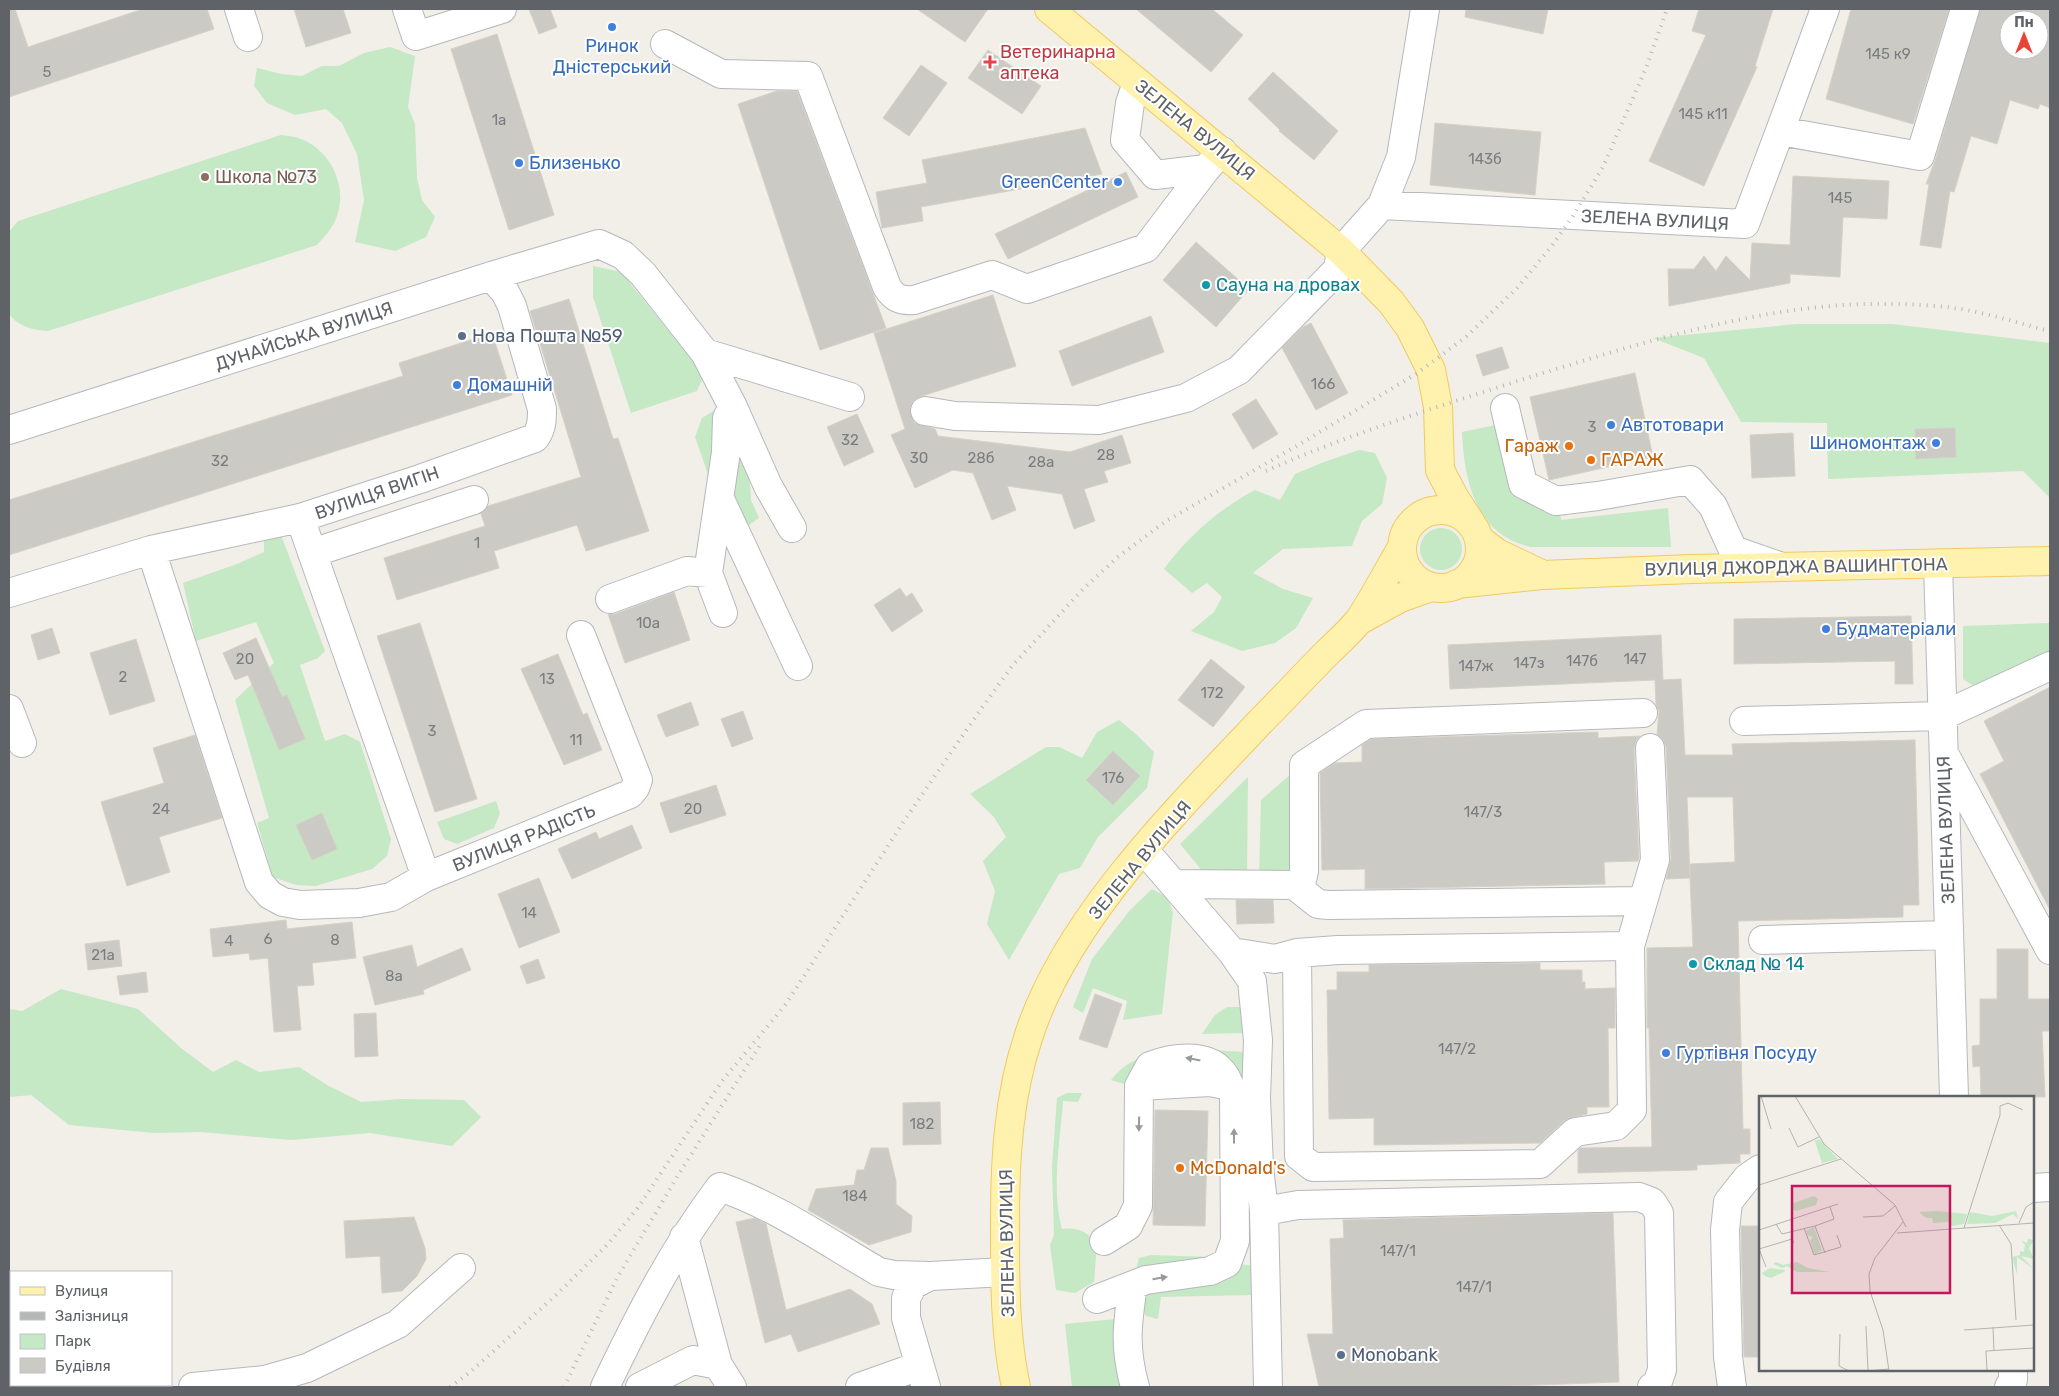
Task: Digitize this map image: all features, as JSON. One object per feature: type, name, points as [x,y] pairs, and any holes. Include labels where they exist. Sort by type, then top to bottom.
[{"type":"main road","name":"ЗЕЛЕНА ВУЛИЦЯ","points":[[1049,9],[1137,83],[1214,160],[1341,251],[1391,302],[1405,321],[1432,370],[1438,407],[1440,470],[1476,532]]},
{"type":"main road","name":"ЗЕЛЕНА ВУЛИЦЯ","points":[[1416,518],[1440,470]]},
{"type":"main road","points":[[1443,511],[1456,513],[1476,532],[1481,555],[1469,577],[1444,586],[1419,581],[1409,572],[1403,560],[1402,547],[1405,533],[1416,518],[1428,512],[1443,511]]},
{"type":"main road","name":"ВУЛИЦЯ ДЖОРДЖА ВАШИНГТОНА","points":[[1476,532],[1497,553],[1542,575]]},
{"type":"main road","name":"ЗЕЛЕНА ВУЛИЦЯ","points":[[1016,1387],[1008,1340],[1006,1148],[1013,1095],[1027,1039],[1049,985],[1080,934],[1114,884],[1226,758],[1358,620],[1402,547]]},
{"type":"main road","name":"ВУЛИЦЯ ДЖОРДЖА ВАШИНГТОНА","points":[[1444,586],[1542,575],[1780,566],[2050,561]]},
{"type":"main road","name":"ЗЕЛЕНА ВУЛИЦЯ","points":[[1358,620],[1400,598],[1444,586]]},
{"type":"street","points":[[239,9],[248,37]]},
{"type":"street","points":[[407,9],[416,36],[502,9]]},
{"type":"street","points":[[925,411],[955,416],[1098,420],[1186,398],[1239,370],[1338,269],[1341,251],[1382,205],[1401,157],[1425,9]]},
{"type":"street","points":[[1825,9],[1780,131],[1920,156],[1965,9]]},
{"type":"street","points":[[665,44],[721,74],[808,76],[887,287],[893,296],[903,300],[914,300],[992,275],[1026,289],[1146,248],[1214,160]]},
{"type":"street","points":[[1137,83],[1130,103],[1125,140],[1155,175],[1214,160]]},
{"type":"street","name":"ЗЕЛЕНА ВУЛИЦЯ","points":[[1382,205],[1745,224],[1780,131]]},
{"type":"street","name":"ДУНАЙСЬКА ВУЛИЦЯ","points":[[9,430],[491,276],[600,244],[623,255],[643,274],[705,353]]},
{"type":"street","name":"ВУЛИЦЯ ВИГІН","points":[[426,878],[300,518],[420,479],[535,438],[540,432],[542,408],[512,306],[505,292],[491,276]]},
{"type":"street","points":[[705,353],[850,397]]},
{"type":"street","points":[[705,353],[730,412],[792,528]]},
{"type":"street","points":[[1504,408],[1523,484],[1556,501],[1598,496],[1690,480],[1713,506],[1733,550],[1780,566]]},
{"type":"street","points":[[723,613],[708,573],[720,499],[730,412]]},
{"type":"street","points":[[420,479],[432,514]]},
{"type":"street","points":[[720,499],[798,666]]},
{"type":"street","points":[[312,553],[474,500]]},
{"type":"street","points":[[9,593],[151,550],[300,518]]},
{"type":"street","name":"ВУЛИЦЯ РАДІСТЬ","points":[[151,550],[259,882],[270,895],[283,902],[300,905],[359,903],[391,897],[426,878],[630,794],[638,780],[582,635]]},
{"type":"street","name":"ЗЕЛЕНА ВУЛИЦЯ","points":[[1938,564],[1954,1096]]},
{"type":"street","points":[[610,599],[687,572],[708,573]]},
{"type":"street","points":[[1744,721],[1942,716],[2050,666]]},
{"type":"street","points":[[9,709],[22,743]]},
{"type":"street","points":[[1174,884],[1294,885],[1302,880],[1304,872],[1304,765],[1366,724],[1643,712]]},
{"type":"street","points":[[1258,1156],[1299,1156],[1313,1167],[1540,1164],[1575,1132],[1616,1126],[1632,1110],[1630,946],[1655,860],[1650,748]]},
{"type":"street","points":[[1943,752],[2050,950]]},
{"type":"street","points":[[1144,850],[1232,952],[1252,981],[1258,1040],[1256,1098],[1258,1156],[1264,1211],[1268,1387]]},
{"type":"street","points":[[1294,885],[1318,904],[1329,905],[1643,901]]},
{"type":"street","points":[[1763,940],[1949,936]]},
{"type":"street","points":[[1232,952],[1275,958],[1297,953],[1338,950],[1630,946]]},
{"type":"street","points":[[1297,953],[1299,1156]]},
{"type":"street","points":[[1097,1299],[1146,1280],[1210,1271],[1227,1263],[1235,1241],[1234,1096],[1230,1086],[1210,1082],[1139,1086],[1138,1206],[1128,1226],[1104,1241]]},
{"type":"street","points":[[1732,1387],[1728,1358],[1725,1230],[1728,1202],[1748,1178],[1759,1170]]},
{"type":"street","points":[[605,1387],[646,1303],[684,1237],[720,1187],[742,1194],[769,1208],[879,1272],[894,1275],[930,1276],[1006,1272]]},
{"type":"street","points":[[2034,1188],[2050,1187]]},
{"type":"street","points":[[1264,1211],[1298,1205],[1639,1197],[1652,1202],[1658,1213],[1662,1370],[1657,1384],[1652,1387]]},
{"type":"street","points":[[684,1237],[725,1376]]},
{"type":"street","points":[[192,1387],[265,1380],[307,1368],[398,1324],[461,1268]]},
{"type":"street","points":[[860,1387],[922,1376],[906,1318],[906,1298],[913,1285],[930,1276]]},
{"type":"street","points":[[1134,1285],[1126,1330],[1129,1365],[1135,1387]]},
{"type":"street","points":[[640,1387],[693,1360],[725,1376]]},
{"type":"street","points":[[2009,1387],[2013,1380],[2013,1371]]},
{"type":"green space","points":[[390,47],[415,56],[408,107],[415,124],[417,178],[422,200],[435,217],[426,237],[395,251],[355,242],[364,200],[357,154],[342,123],[326,109],[295,115],[267,103],[254,86],[257,68],[281,74],[302,76],[322,66],[339,66],[364,53]]},
{"type":"green space","points":[[281,135],[299,138],[320,151],[334,170],[338,181],[340,205],[337,216],[331,228],[317,245],[48,331],[26,327],[9,314],[9,232],[18,221]]},
{"type":"green space","points":[[593,266],[621,272],[704,375],[697,391],[631,413],[593,297]]},
{"type":"green space","points":[[1797,324],[1892,324],[2050,343],[2050,498],[2023,471],[1828,479],[1827,423],[1741,422],[1704,358],[1653,338]]},
{"type":"green space","points":[[720,407],[749,469],[751,500],[759,518],[749,525],[730,515],[716,497],[695,437],[702,418]]},
{"type":"green space","points":[[1496,425],[1510,482],[1559,503],[1561,520],[1668,508],[1671,547],[1531,547],[1512,541],[1497,531],[1485,518],[1476,503],[1466,469],[1462,432]]},
{"type":"green space","points":[[1359,450],[1375,453],[1387,478],[1382,504],[1362,521],[1352,546],[1283,549],[1253,573],[1283,589],[1313,598],[1296,628],[1275,643],[1242,651],[1191,631],[1214,612],[1222,597],[1207,583],[1192,593],[1164,569],[1194,534],[1228,506],[1255,490],[1280,500],[1295,474]]},
{"type":"green space","points":[[1445,528],[1453,531],[1459,537],[1462,549],[1459,561],[1453,567],[1437,570],[1429,567],[1423,561],[1420,545],[1423,537],[1429,531]]},
{"type":"green space","points":[[281,535],[325,651],[318,658],[300,665],[325,741],[345,734],[360,742],[391,839],[387,856],[372,869],[316,886],[296,885],[273,877],[257,823],[269,818],[235,700],[274,663],[256,622],[196,641],[183,583],[237,564],[264,552],[264,538]]},
{"type":"green space","points":[[2050,623],[2050,653],[1975,687],[1963,679],[1963,626]]},
{"type":"green space","points":[[1119,720],[1154,752],[1147,788],[1098,837],[1080,868],[1059,874],[1009,960],[987,924],[995,891],[983,861],[1006,837],[994,817],[970,794],[1046,747],[1059,747],[1082,758],[1097,732]]},
{"type":"green space","points":[[1292,773],[1290,871],[1284,877],[1259,877],[1261,800]]},
{"type":"green space","points":[[1248,777],[1247,877],[1208,878],[1180,844]]},
{"type":"green space","points":[[496,801],[500,813],[494,828],[457,844],[444,839],[437,822]]},
{"type":"green space","points":[[1152,889],[1167,897],[1173,912],[1162,1014],[1123,1020],[1127,1001],[1093,988],[1083,1013],[1073,1007],[1092,959],[1130,910]]},
{"type":"green space","points":[[61,989],[138,1009],[181,1048],[213,1072],[236,1060],[259,1072],[299,1067],[327,1085],[361,1102],[402,1099],[464,1100],[481,1117],[452,1146],[370,1133],[291,1140],[201,1132],[154,1133],[69,1125],[31,1095],[9,1097],[9,1009],[22,1011]]},
{"type":"green space","points":[[1227,1007],[1241,1007],[1247,1013],[1249,1028],[1243,1033],[1202,1034],[1215,1015]]},
{"type":"green space","points":[[1200,1049],[1242,1052],[1249,1061],[1252,1091],[1131,1086],[1111,1080],[1120,1070],[1140,1058],[1162,1053]]},
{"type":"green space","points":[[1067,1093],[1082,1093],[1078,1102],[1063,1101],[1057,1165],[1059,1214],[1062,1229],[1082,1231],[1097,1245],[1094,1282],[1075,1293],[1056,1290],[1050,1245],[1054,1235],[1052,1167],[1057,1098]]},
{"type":"green space","points":[[1151,1255],[1212,1257],[1135,1274],[1139,1258]]},
{"type":"green space","points":[[1235,1264],[1257,1266],[1252,1295],[1161,1297],[1158,1319],[1146,1316],[1141,1305],[1151,1291]]},
{"type":"green space","points":[[1115,1319],[1126,1387],[1072,1387],[1065,1324]]},
{"type":"building","points":[[9,9],[15,9],[28,47],[143,9],[207,9],[214,29],[9,97]]},
{"type":"building","points":[[294,9],[343,9],[351,33],[306,47]]},
{"type":"building","points":[[529,9],[550,9],[557,27],[539,34]]},
{"type":"building","points":[[917,9],[988,9],[965,42]]},
{"type":"building","points":[[1136,9],[1212,9],[1243,35],[1211,72]]},
{"type":"building","points":[[1466,9],[1548,9],[1543,34],[1465,17]]},
{"type":"building","points":[[1699,9],[1773,9],[1755,66],[1757,67],[1704,186],[1649,161],[1706,35],[1692,31]]},
{"type":"building","points":[[1851,9],[1949,9],[1913,124],[1826,99]]},
{"type":"building","points":[[1980,9],[2050,9],[2050,108],[2040,104],[2038,109],[2010,100],[1997,144],[1971,136],[1954,192],[1950,191],[1941,248],[1920,245],[1929,184],[1926,184],[1935,161]]},
{"type":"building","points":[[497,34],[554,215],[509,230],[451,49]]},
{"type":"building","points":[[988,50],[1041,86],[1022,114],[968,78]]},
{"type":"building","points":[[921,65],[947,83],[909,136],[883,118]]},
{"type":"building","points":[[1273,72],[1338,131],[1314,160],[1279,131],[1248,99]]},
{"type":"building","points":[[777,91],[797,91],[886,328],[820,350],[738,104]]},
{"type":"building","points":[[1435,123],[1541,132],[1535,195],[1430,185]]},
{"type":"building","points":[[1085,128],[1102,174],[921,207],[923,221],[882,228],[876,192],[927,183],[922,160]]},
{"type":"building","points":[[1126,172],[1138,197],[1008,259],[995,234]]},
{"type":"building","points":[[1793,176],[1889,181],[1887,219],[1843,217],[1840,277],[1790,274],[1790,283],[1669,306],[1668,269],[1694,269],[1704,256],[1716,271],[1726,256],[1750,280],[1752,243],[1790,245]]},
{"type":"building","name":"Сауна на дровах","points":[[1196,242],[1249,289],[1216,327],[1163,280]]},
{"type":"building","points":[[993,295],[1016,366],[919,397],[913,401],[910,408],[911,417],[915,423],[935,429],[938,436],[1070,452],[1122,435],[1131,463],[1104,471],[1108,482],[1084,489],[1095,521],[1074,529],[1062,494],[1007,486],[1016,510],[992,520],[973,473],[953,470],[915,488],[891,435],[905,429],[874,333]]},
{"type":"building","points":[[569,299],[613,439],[618,438],[649,531],[586,551],[577,525],[494,551],[499,568],[397,600],[384,558],[485,526],[481,514],[488,506],[581,477],[530,311]]},
{"type":"building","points":[[1151,316],[1164,352],[1072,386],[1059,351]]},
{"type":"building","points":[[1311,323],[1348,393],[1316,410],[1282,348],[1303,327]]},
{"type":"building","points":[[492,333],[512,395],[9,555],[9,500],[403,376],[399,363]]},
{"type":"building","points":[[1502,347],[1509,368],[1483,376],[1476,355]]},
{"type":"building","points":[[1635,373],[1653,457],[1549,480],[1530,397]]},
{"type":"building","points":[[1256,399],[1278,434],[1253,449],[1232,414]]},
{"type":"building","points":[[857,414],[874,452],[844,466],[827,427]]},
{"type":"building","name":"Шиномонтаж","points":[[1955,428],[1956,457],[1916,459],[1915,429]]},
{"type":"building","points":[[1793,433],[1795,476],[1752,478],[1750,435]]},
{"type":"building","points":[[900,588],[906,597],[912,593],[923,611],[892,632],[874,605]]},
{"type":"building","points":[[674,592],[690,640],[625,663],[608,614],[615,614]]},
{"type":"building","points":[[1911,616],[1913,684],[1895,684],[1895,661],[1734,664],[1734,619]]},
{"type":"building","points":[[420,623],[477,799],[435,812],[377,636]]},
{"type":"building","points":[[52,628],[60,653],[38,660],[31,635]]},
{"type":"building","name":"Склад № 14","points":[[1661,635],[1663,680],[1681,679],[1685,755],[1733,755],[1732,744],[1915,740],[1919,905],[1903,905],[1903,917],[1738,921],[1743,1129],[1750,1129],[1750,1154],[1740,1154],[1740,1163],[1697,1165],[1697,1170],[1578,1173],[1578,1151],[1580,1148],[1652,1147],[1649,1028],[1647,1028],[1647,948],[1693,947],[1690,878],[1666,879],[1671,859],[1666,747],[1663,740],[1657,734],[1659,712],[1656,704],[1655,680],[1450,689],[1448,645]],"holes":[[[1687,797],[1733,797],[1735,862],[1690,864],[1690,878]]]},
{"type":"building","points":[[256,638],[282,697],[287,695],[305,739],[279,750],[248,675],[235,680],[223,653]]},
{"type":"building","points":[[136,639],[155,701],[110,715],[90,653]]},
{"type":"building","points":[[558,654],[583,715],[587,713],[602,750],[564,765],[521,669]]},
{"type":"building","points":[[1211,659],[1245,687],[1213,727],[1178,700]]},
{"type":"building","points":[[2050,687],[2050,910],[1980,774],[2004,761],[1984,721]]},
{"type":"building","points":[[691,702],[699,725],[666,737],[657,715]]},
{"type":"building","points":[[743,711],[753,739],[732,747],[721,719]]},
{"type":"building","points":[[1598,732],[1598,738],[1640,736],[1636,741],[1634,749],[1639,858],[1638,861],[1604,862],[1605,884],[1365,889],[1365,869],[1322,870],[1320,773],[1335,763],[1362,762],[1362,745],[1371,739]]},
{"type":"building","points":[[195,735],[222,818],[159,837],[170,872],[127,886],[101,802],[164,783],[153,748]]},
{"type":"building","points":[[1113,751],[1140,776],[1113,805],[1086,780]]},
{"type":"building","points":[[716,785],[726,815],[670,833],[660,803]]},
{"type":"building","points":[[322,813],[337,849],[312,860],[296,825]]},
{"type":"building","points":[[632,825],[642,848],[572,879],[558,849],[596,832],[599,839]]},
{"type":"building","points":[[539,878],[560,932],[519,948],[498,894]]},
{"type":"building","points":[[1236,900],[1273,900],[1274,923],[1237,924]]},
{"type":"building","points":[[286,920],[287,929],[352,922],[356,958],[312,963],[314,985],[297,986],[301,1030],[274,1032],[268,958],[250,960],[249,953],[213,957],[210,929]]},
{"type":"building","points":[[119,940],[122,966],[88,970],[85,944]]},
{"type":"building","points":[[412,945],[417,967],[462,948],[471,970],[423,990],[424,994],[375,1005],[363,957]]},
{"type":"building","points":[[1997,949],[2028,949],[2028,999],[2050,999],[2050,1031],[2042,1031],[2045,1097],[1981,1096],[1980,1066],[1973,1067],[1972,1046],[1980,1045],[1980,999],[1997,999]]},
{"type":"building","points":[[538,959],[545,978],[527,984],[520,966]]},
{"type":"building","points":[[1540,963],[1540,970],[1582,970],[1582,982],[1585,982],[1585,989],[1615,988],[1615,1028],[1608,1028],[1609,1107],[1587,1107],[1587,1114],[1565,1120],[1540,1143],[1374,1145],[1374,1118],[1329,1119],[1327,990],[1337,990],[1337,972],[1369,972],[1369,965]]},
{"type":"building","points":[[146,972],[148,992],[120,995],[117,976]]},
{"type":"building","points":[[1095,994],[1122,1004],[1107,1048],[1079,1039]]},
{"type":"building","points":[[376,1013],[378,1056],[355,1057],[354,1014]]},
{"type":"building","points":[[940,1102],[941,1144],[903,1145],[903,1103]]},
{"type":"building","name":"McDonald's","points":[[1155,1110],[1208,1111],[1205,1226],[1153,1225]]},
{"type":"building","points":[[871,1148],[888,1148],[896,1181],[896,1204],[912,1216],[911,1232],[869,1245],[808,1210],[816,1189],[854,1185],[857,1170],[864,1170]]},
{"type":"building","points":[[1613,1213],[1619,1382],[1482,1387],[1319,1387],[1307,1334],[1333,1334],[1330,1239],[1344,1238],[1343,1220]]},
{"type":"building","points":[[414,1217],[425,1248],[426,1259],[417,1276],[402,1291],[382,1293],[380,1256],[346,1258],[344,1221]]},
{"type":"building","points":[[755,1218],[766,1224],[786,1310],[850,1289],[872,1304],[880,1324],[798,1352],[791,1334],[765,1343],[736,1222]]},
{"type":"building","points":[[1741,1226],[1759,1226],[1759,1357],[1744,1357]]},
{"type":"railway","points":[[450,1387],[469,1373],[554,1297],[607,1245],[637,1209],[722,1081],[786,1004],[904,821],[1012,666],[1084,588],[1118,557],[1166,521],[1300,444],[1416,374],[1466,337],[1517,288],[1551,247],[1573,216],[1603,167],[1646,68],[1667,9]]},
{"type":"railway","points":[[1266,471],[1361,433],[1524,379],[1658,339],[1752,317],[1845,305],[1909,304],[1962,309],[2050,331]]},
{"type":"railway","points":[[564,1387],[617,1278],[677,1177],[762,1042]]},
{"type":"place","name":"Ринок Дністерський","points":[[612,27]]},
{"type":"place","name":"Ветеринарна аптека","points":[[990,62]]},
{"type":"place","name":"Близенько","points":[[519,163]]},
{"type":"place","name":"Школа №73","points":[[205,177]]},
{"type":"place","name":"GreenCenter","points":[[1118,182]]},
{"type":"place","name":"Сауна на дровах","points":[[1206,285]]},
{"type":"place","name":"Нова Пошта №59","points":[[462,336]]},
{"type":"place","name":"Домашній","points":[[457,385]]},
{"type":"place","name":"Автотовари","points":[[1611,425]]},
{"type":"place","name":"Шиномонтаж","points":[[1936,443]]},
{"type":"place","name":"Гараж","points":[[1569,446]]},
{"type":"place","name":"ГАРАЖ","points":[[1591,460]]},
{"type":"place","name":"Будматеріали","points":[[1826,629]]},
{"type":"place","name":"Склад № 14","points":[[1693,964]]},
{"type":"place","name":"Гуртівня Посуду","points":[[1666,1053]]},
{"type":"place","name":"McDonald's","points":[[1180,1168]]},
{"type":"place","name":"Monobank","points":[[1341,1355]]}]
